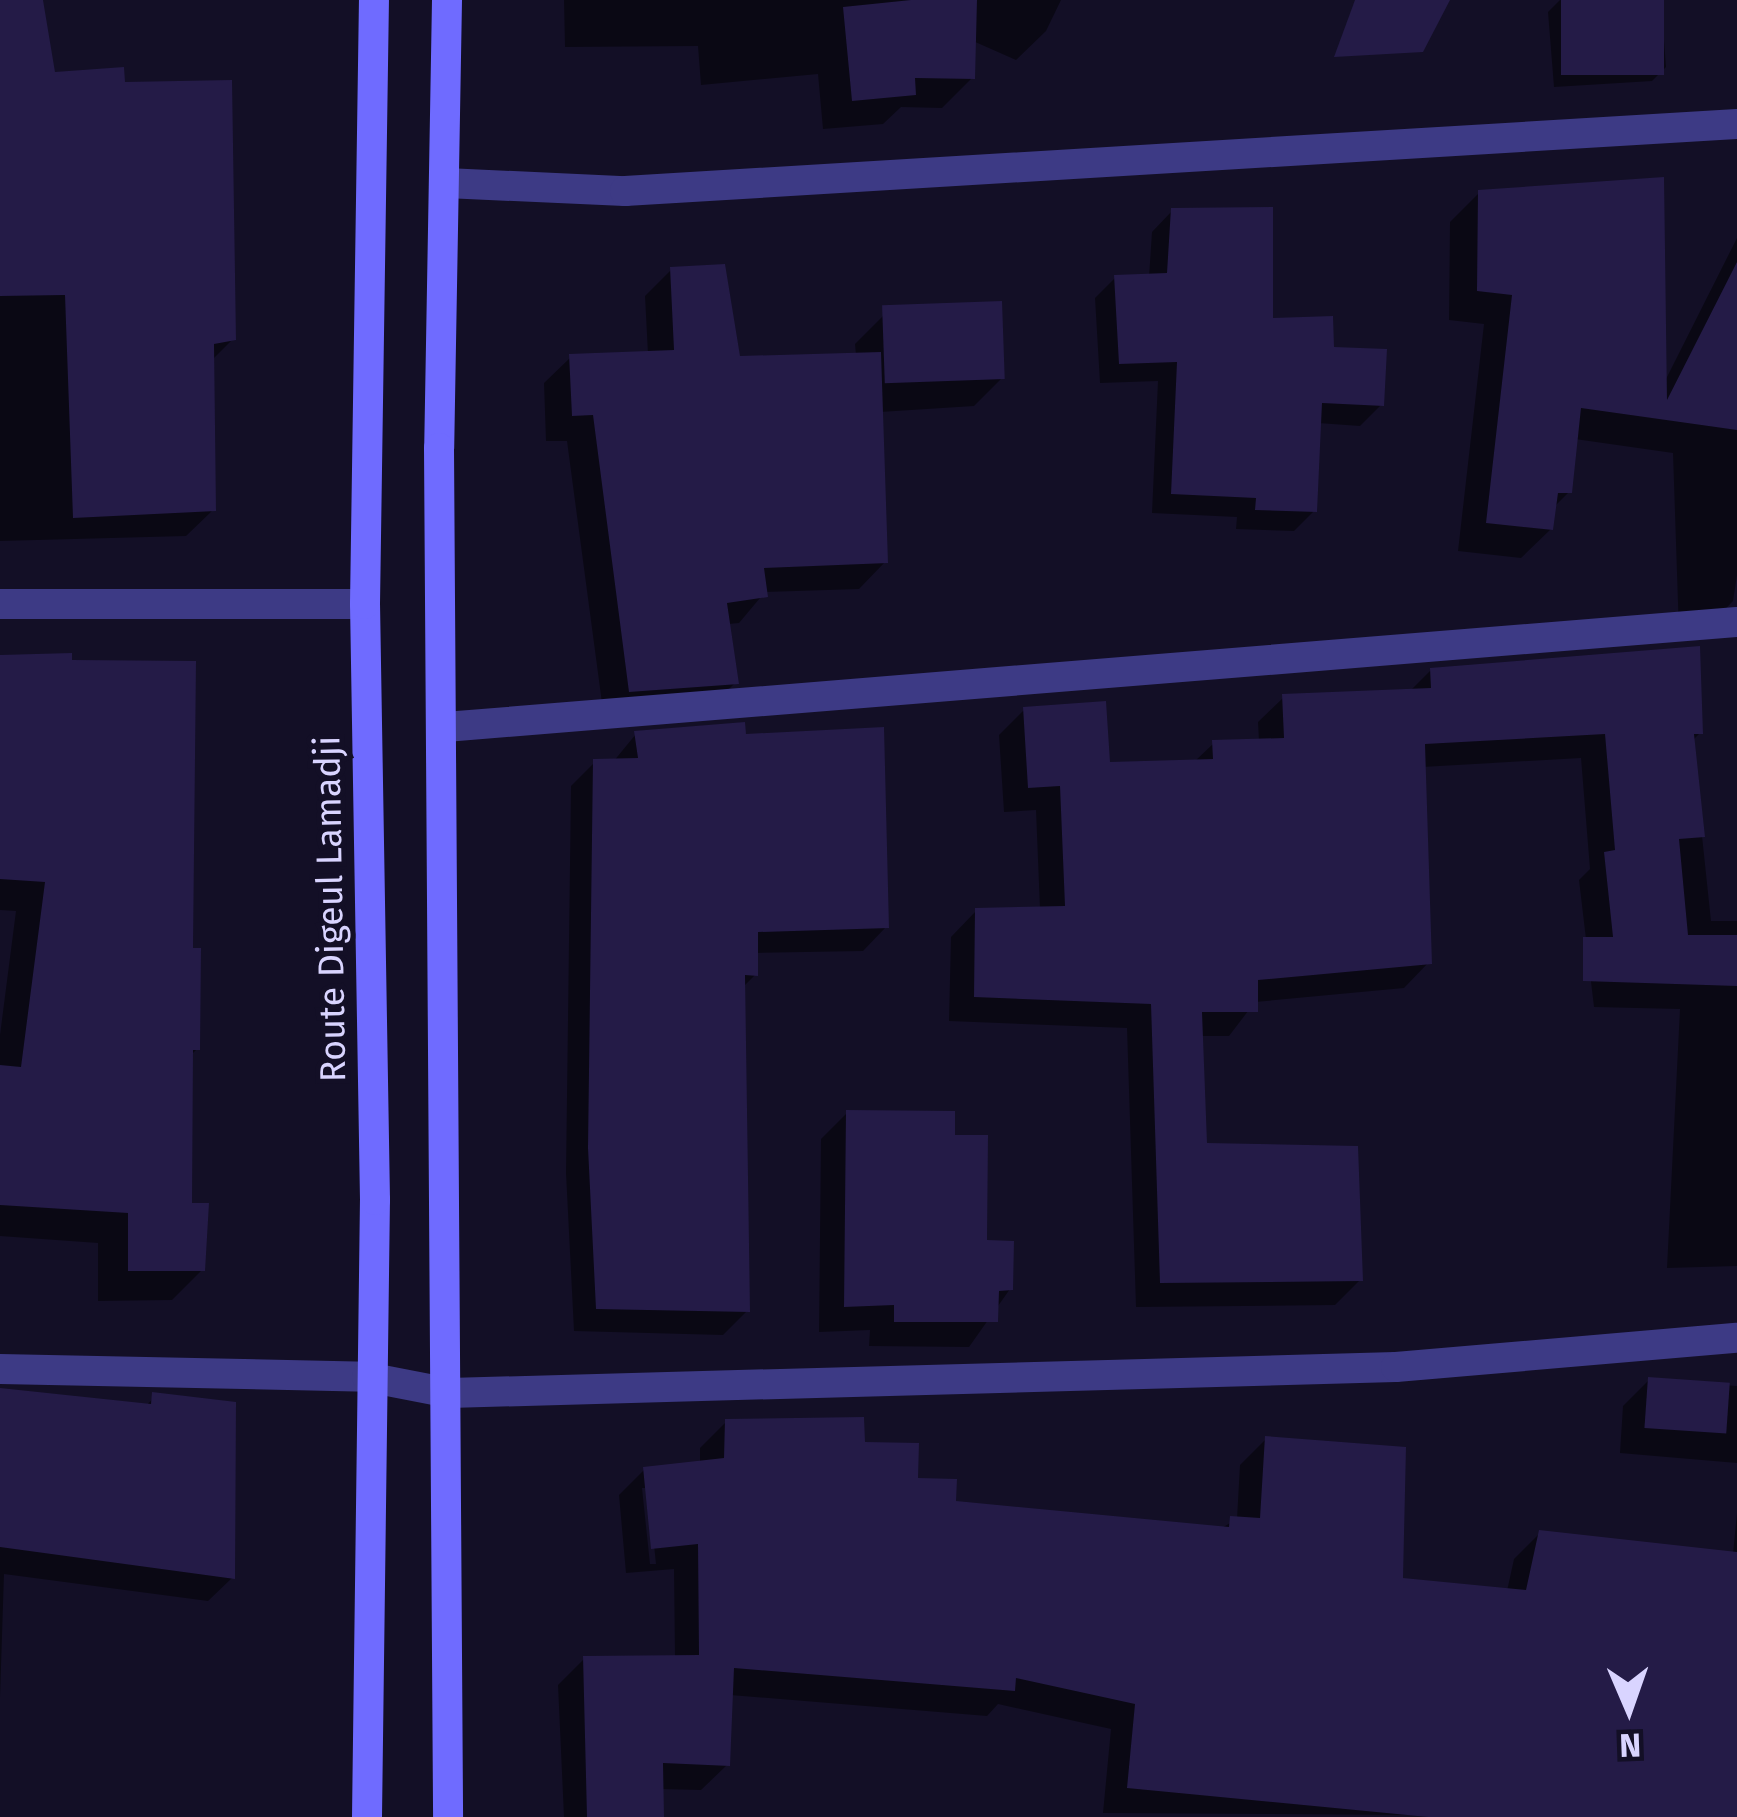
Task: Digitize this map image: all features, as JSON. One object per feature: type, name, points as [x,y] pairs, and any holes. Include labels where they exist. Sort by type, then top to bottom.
[{"type":"main road","name":"Route Digeul Lamadji","points":[[367,1817],[367,1377],[375,1200],[365,604],[374,0]]},
{"type":"main road","points":[[447,0],[439,448],[445,727],[448,1817]]},
{"type":"street","points":[[446,183],[626,191],[1737,124]]},
{"type":"street","points":[[0,604],[365,604]]},
{"type":"street","points":[[445,727],[1737,622]]},
{"type":"street","points":[[0,1369],[367,1377],[449,1393],[1396,1367],[1737,1338]]},
{"type":"building","points":[[0,0],[43,0],[55,72],[124,67],[125,82],[232,80],[236,340],[214,344],[216,511],[73,518],[65,295],[0,296]]},
{"type":"building","points":[[977,0],[975,79],[915,78],[916,95],[852,101],[843,7]]},
{"type":"building","points":[[1355,0],[1450,0],[1423,52],[1334,57]]},
{"type":"building","points":[[1561,0],[1664,0],[1664,75],[1561,75]]},
{"type":"building","points":[[1664,177],[1667,400],[1737,262],[1737,430],[1581,408],[1572,493],[1558,493],[1553,530],[1486,523],[1512,295],[1477,291],[1478,190]]},
{"type":"building","points":[[1273,207],[1273,318],[1333,316],[1334,347],[1387,349],[1384,406],[1322,403],[1317,512],[1255,510],[1256,498],[1171,494],[1177,362],[1119,364],[1114,275],[1167,273],[1171,208]]},
{"type":"building","points":[[725,264],[740,356],[881,352],[888,563],[764,568],[768,597],[727,603],[739,684],[629,692],[593,415],[572,416],[569,354],[674,350],[670,267]]},
{"type":"building","points":[[1002,301],[1005,379],[885,383],[882,305]]},
{"type":"building","points":[[1700,646],[1703,734],[1694,734],[1705,837],[1679,839],[1688,935],[1737,935],[1737,986],[1583,981],[1583,937],[1613,937],[1604,852],[1615,850],[1605,734],[1425,744],[1432,964],[1258,980],[1258,1012],[1202,1012],[1207,1143],[1358,1146],[1363,1281],[1160,1283],[1151,1004],[974,997],[975,908],[1065,906],[1060,786],[1028,788],[1023,707],[1106,701],[1110,762],[1213,759],[1212,740],[1284,738],[1282,694],[1431,688],[1430,668]]},
{"type":"building","points":[[72,653],[72,660],[196,661],[193,948],[201,948],[200,1050],[193,1050],[192,1203],[209,1203],[205,1271],[128,1271],[128,1213],[0,1205],[0,1065],[21,1067],[45,882],[0,879],[0,655]]},
{"type":"building","points":[[745,722],[746,734],[884,727],[889,928],[758,932],[758,976],[745,975],[750,1312],[596,1309],[588,1148],[593,759],[638,758],[634,731]]},
{"type":"building","points":[[846,1110],[955,1111],[955,1135],[988,1135],[987,1240],[1014,1241],[1013,1290],[999,1291],[998,1322],[894,1322],[894,1305],[844,1307]]},
{"type":"building","points":[[1648,1377],[1730,1383],[1726,1434],[1644,1428]]},
{"type":"building","points":[[0,1388],[151,1404],[152,1392],[236,1402],[235,1579],[0,1547]]},
{"type":"building","points":[[864,1417],[865,1442],[919,1443],[918,1478],[957,1479],[956,1501],[1229,1527],[1230,1516],[1260,1518],[1265,1436],[1406,1447],[1403,1578],[1526,1590],[1539,1530],[1737,1552],[1737,1817],[1428,1817],[1127,1788],[1135,1704],[1016,1678],[1015,1691],[734,1668],[730,1766],[663,1763],[664,1817],[587,1817],[583,1656],[699,1655],[698,1544],[651,1549],[643,1467],[724,1458],[725,1419]]}]
